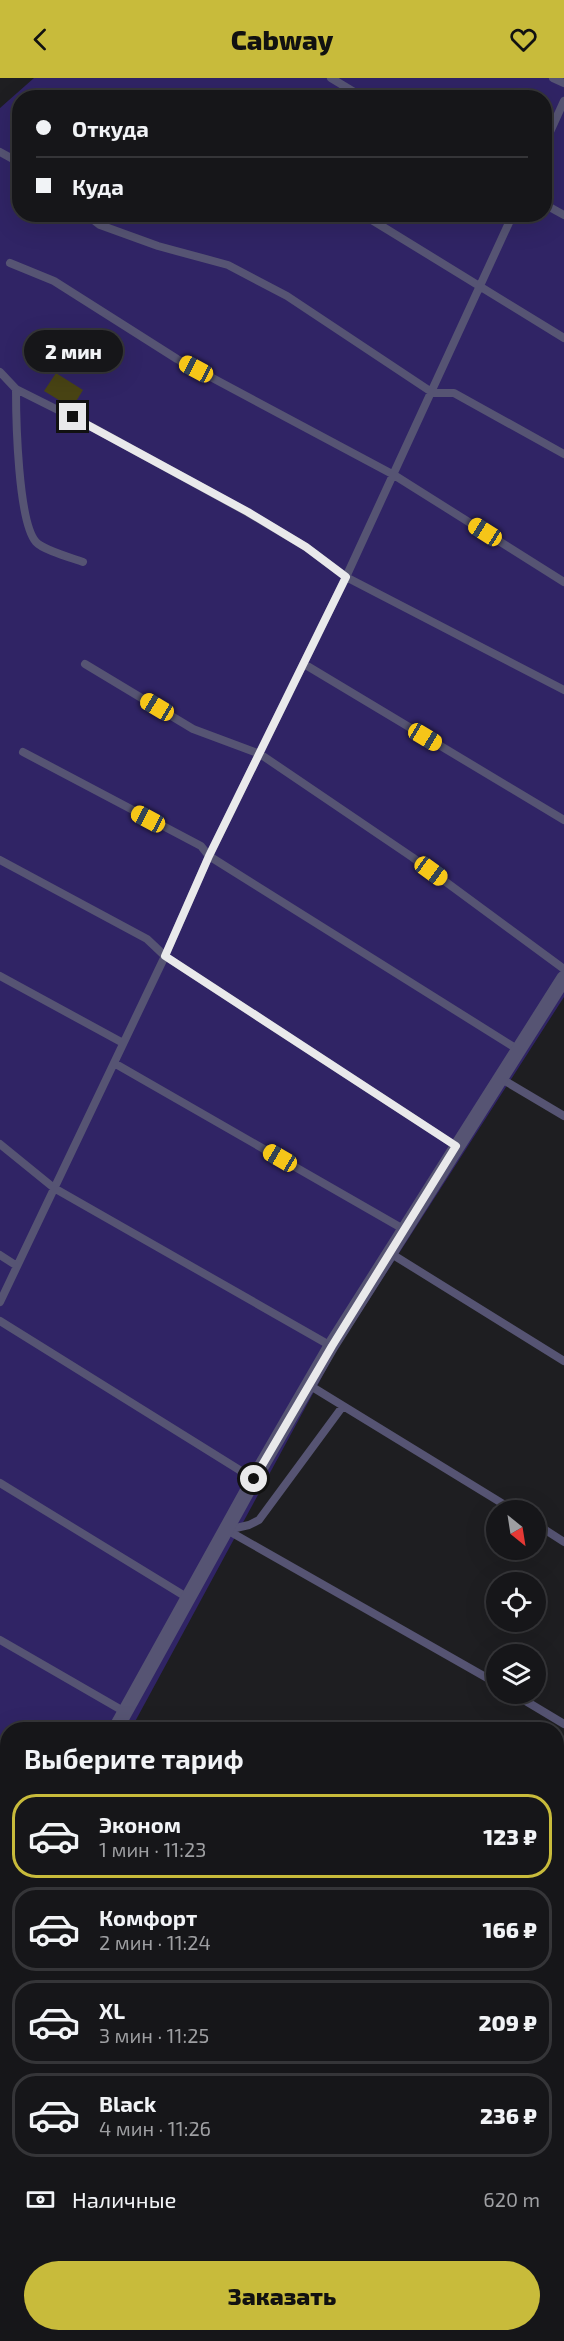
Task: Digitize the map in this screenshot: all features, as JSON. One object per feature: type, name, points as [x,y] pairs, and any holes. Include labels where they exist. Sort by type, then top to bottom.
[{"type":"street","points":[[119,1722],[254,1479],[332,1346],[564,978]]},
{"type":"lane","points":[[331,78],[351,90]]},
{"type":"lane","points":[[553,78],[564,83]]},
{"type":"lane","points":[[552,127],[564,101]]},
{"type":"lane","points":[[96,222],[158,246],[228,265],[287,296],[433,393],[454,393],[564,454]]},
{"type":"lane","points":[[375,222],[564,338]]},
{"type":"lane","points":[[0,1302],[165,956],[209,856],[304,664],[433,393],[509,222]]},
{"type":"lane","points":[[10,263],[54,281],[177,359],[394,475],[564,582]]},
{"type":"lane","points":[[0,372],[16,389],[92,427],[248,512],[306,547],[346,577],[564,690]]},
{"type":"lane","points":[[16,389],[16,439],[29,530],[38,544],[83,562]]},
{"type":"lane","points":[[85,664],[193,729],[260,754],[412,857],[564,969]]},
{"type":"lane","points":[[304,664],[564,820]]},
{"type":"lane","points":[[23,753],[201,846],[209,856],[517,1050]]},
{"type":"lane","points":[[0,860],[147,939],[165,956],[456,1146]]},
{"type":"lane","points":[[0,976],[123,1043]]},
{"type":"lane","points":[[114,1063],[405,1230]]},
{"type":"lane","points":[[500,1078],[564,1116]]},
{"type":"lane","points":[[0,1144],[54,1188],[332,1346]]},
{"type":"lane","points":[[390,1253],[564,1361]]},
{"type":"lane","points":[[0,1255],[17,1266]]},
{"type":"lane","points":[[0,1321],[254,1479]]},
{"type":"lane","points":[[309,1385],[496,1500]]},
{"type":"lane","points":[[227,1530],[249,1526],[259,1520],[343,1407]]},
{"type":"lane","points":[[0,1483],[189,1599]]},
{"type":"lane","points":[[227,1530],[486,1677]]},
{"type":"lane","points":[[546,1530],[564,1542]]},
{"type":"lane","points":[[0,1640],[125,1712]]},
{"type":"lane","points":[[531,1704],[561,1722]]},
{"type":"shaded area","points":[[34,78],[564,78],[564,997],[336,1351],[135,1722],[0,1722],[0,108],[12,97],[12,222],[552,222],[552,90],[20,90]]},
{"type":"building","points":[[56,373],[83,390],[72,408],[44,391]]},
{"type":"route","points":[[73,417],[248,512],[306,547],[346,577],[209,856],[165,956],[456,1146],[332,1346],[254,1479]]}]
